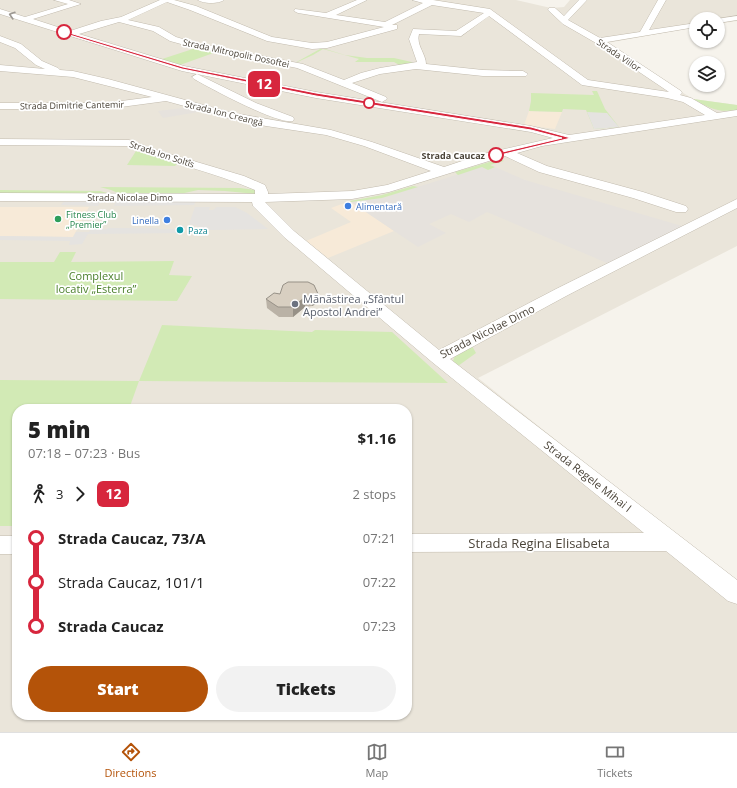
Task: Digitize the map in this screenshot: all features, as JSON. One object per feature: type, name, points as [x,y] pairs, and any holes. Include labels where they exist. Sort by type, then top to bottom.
[{"type":"street","points":[[26,19],[77,4],[58,0]]},
{"type":"street","name":"Strada Mitropolit Dosoftei","points":[[70,34],[104,23],[120,20],[166,0],[187,0]]},
{"type":"street","points":[[202,0],[220,0]]},
{"type":"street","points":[[326,16],[363,0]]},
{"type":"street","points":[[416,0],[485,10],[585,83],[661,94],[687,100],[715,116]]},
{"type":"street","points":[[564,20],[583,0]]},
{"type":"street","points":[[643,34],[662,0]]},
{"type":"street","name":"Strada Mitropolit Dosoftei","points":[[169,1],[193,8],[270,39],[318,47],[397,27]]},
{"type":"street","points":[[397,27],[432,2]]},
{"type":"street","name":"Strada Viilor","points":[[552,10],[564,20],[599,41],[687,100]]},
{"type":"street","points":[[0,11],[182,68],[316,95],[531,129],[568,138],[734,114]]},
{"type":"street","points":[[298,11],[397,27],[458,34],[482,16],[490,13]]},
{"type":"street","points":[[725,20],[737,18]]},
{"type":"street","name":"Strada Mitropolit Dosoftei","points":[[120,20],[154,28],[173,39],[195,45],[300,66],[380,98],[396,108]]},
{"type":"street","points":[[599,41],[689,26]]},
{"type":"street","points":[[416,66],[422,62],[417,53],[414,36],[415,32],[418,30]]},
{"type":"street","points":[[0,39],[18,46],[46,66],[73,74]]},
{"type":"street","points":[[345,83],[372,73],[416,66],[484,73],[522,74]]},
{"type":"street","name":"Strada Ion Creangă","points":[[0,68],[73,74],[252,120],[327,132],[368,144],[444,171]]},
{"type":"street","points":[[182,68],[193,76],[252,105],[327,132]]},
{"type":"street","name":"Strada Dimitrie Cantemir","points":[[0,106],[122,106],[167,98]]},
{"type":"street","name":"Strada Nicolae Dimo","points":[[0,198],[259,198],[352,195],[389,188],[506,152],[568,138]]},
{"type":"street","name":"Strada Ion Soltîs","points":[[0,142],[129,143],[148,151],[252,184],[260,188],[262,192],[259,198]]},
{"type":"street","points":[[506,152],[543,169],[638,195],[681,209]]},
{"type":"street","name":"Strada Nicolae Dimo","points":[[259,198],[258,203],[262,208],[289,234],[438,358],[562,292],[734,205]]},
{"type":"street","name":"Strada Regele Mihai I","points":[[438,358],[737,594]]},
{"type":"street","name":"Strada Regina Elisabeta","points":[[412,543],[672,542]]},
{"type":"street","points":[[0,545],[12,545]]},
{"type":"shaded area","points":[[0,0],[516,0],[551,8],[564,7],[570,0],[737,0],[737,21],[725,23],[725,12],[689,12],[689,28],[607,43],[619,53],[693,99],[737,105],[737,246],[478,378],[737,584],[737,732],[0,732]]},
{"type":"shaded area","points":[[191,107],[204,111],[163,118],[158,111]]},
{"type":"shaded area","points":[[529,111],[562,112],[555,129],[524,125]]},
{"type":"shaded area","points":[[587,112],[607,113],[619,127],[594,129]]},
{"type":"shaded area","points":[[482,167],[488,170],[495,167],[525,180],[682,226],[610,263],[607,263],[487,212],[469,222],[451,214],[429,224],[446,233],[418,247],[351,202],[382,198]]},
{"type":"shaded area","points":[[64,201],[101,201],[98,206],[61,205]]},
{"type":"shaded area","points":[[116,201],[196,201],[194,205],[114,206]]},
{"type":"shaded area","points":[[350,201],[394,231],[328,258],[306,241],[351,222],[331,208]]},
{"type":"shaded area","name":"Fitness Club „Premier”","points":[[0,207],[89,207],[73,237],[0,236]]},
{"type":"shaded area","points":[[195,207],[210,207],[209,210],[213,210],[217,207],[235,207],[247,213],[268,229],[211,230],[189,224]]},
{"type":"shaded area","points":[[158,228],[178,229],[177,231],[183,231],[182,233],[88,234],[82,244],[69,245],[70,241],[0,240],[0,236],[73,237],[76,232],[89,232],[91,229]]},
{"type":"green space","points":[[199,47],[219,51],[180,65],[162,59]]},
{"type":"green space","points":[[306,47],[322,48],[345,55],[367,58],[394,58],[416,63],[401,66],[394,62],[355,62],[359,59],[323,49],[293,64],[320,49]]},
{"type":"green space","points":[[592,91],[597,91],[605,109],[619,127],[594,129],[586,110],[563,109],[562,112],[529,111],[531,93],[594,95]]},
{"type":"green space","points":[[693,99],[737,105],[737,110],[724,111],[714,109]]},
{"type":"green space","points":[[136,151],[178,163],[175,166],[127,165]]},
{"type":"green space","points":[[500,159],[504,161],[490,165],[495,167],[488,170],[482,167],[458,175],[455,172]]},
{"type":"green space","points":[[413,186],[418,187],[382,198],[350,201],[382,195]]},
{"type":"green space","points":[[100,187],[240,188],[256,190],[257,194],[198,190],[180,194],[120,194]]},
{"type":"green space","points":[[0,190],[100,191],[111,194],[0,194]]},
{"type":"green space","name":"Complexul locativ „Esterra”","points":[[60,252],[76,252],[71,262],[174,261],[169,275],[192,276],[177,301],[0,299],[0,262],[54,262]]},
{"type":"green space","points":[[162,325],[312,332],[315,330],[392,332],[448,383],[139,381]]},
{"type":"green space","points":[[472,346],[476,353],[458,366],[453,361],[455,355]]},
{"type":"green space","points":[[0,380],[139,381],[131,404],[12,404],[12,526],[0,526]]},
{"type":"building","points":[[288,282],[308,282],[314,285],[318,294],[311,297],[305,297],[293,307],[278,307],[266,299],[274,293],[280,294],[283,285]]},
{"type":"bus line","name":"12","points":[[64,32],[182,68],[316,95],[531,129],[568,138],[496,155]]},
{"type":"place","name":"Strada Caucaz","points":[[496,155]]},
{"type":"place","name":"Alimentară","points":[[348,206]]},
{"type":"place","name":"Fitness Club „Premier”","points":[[58,219]]},
{"type":"place","name":"Linella","points":[[167,220]]},
{"type":"place","name":"Paza","points":[[180,230]]},
{"type":"place","name":"Mănăstirea „Sfântul Apostol Andrei”","points":[[295,304]]}]
